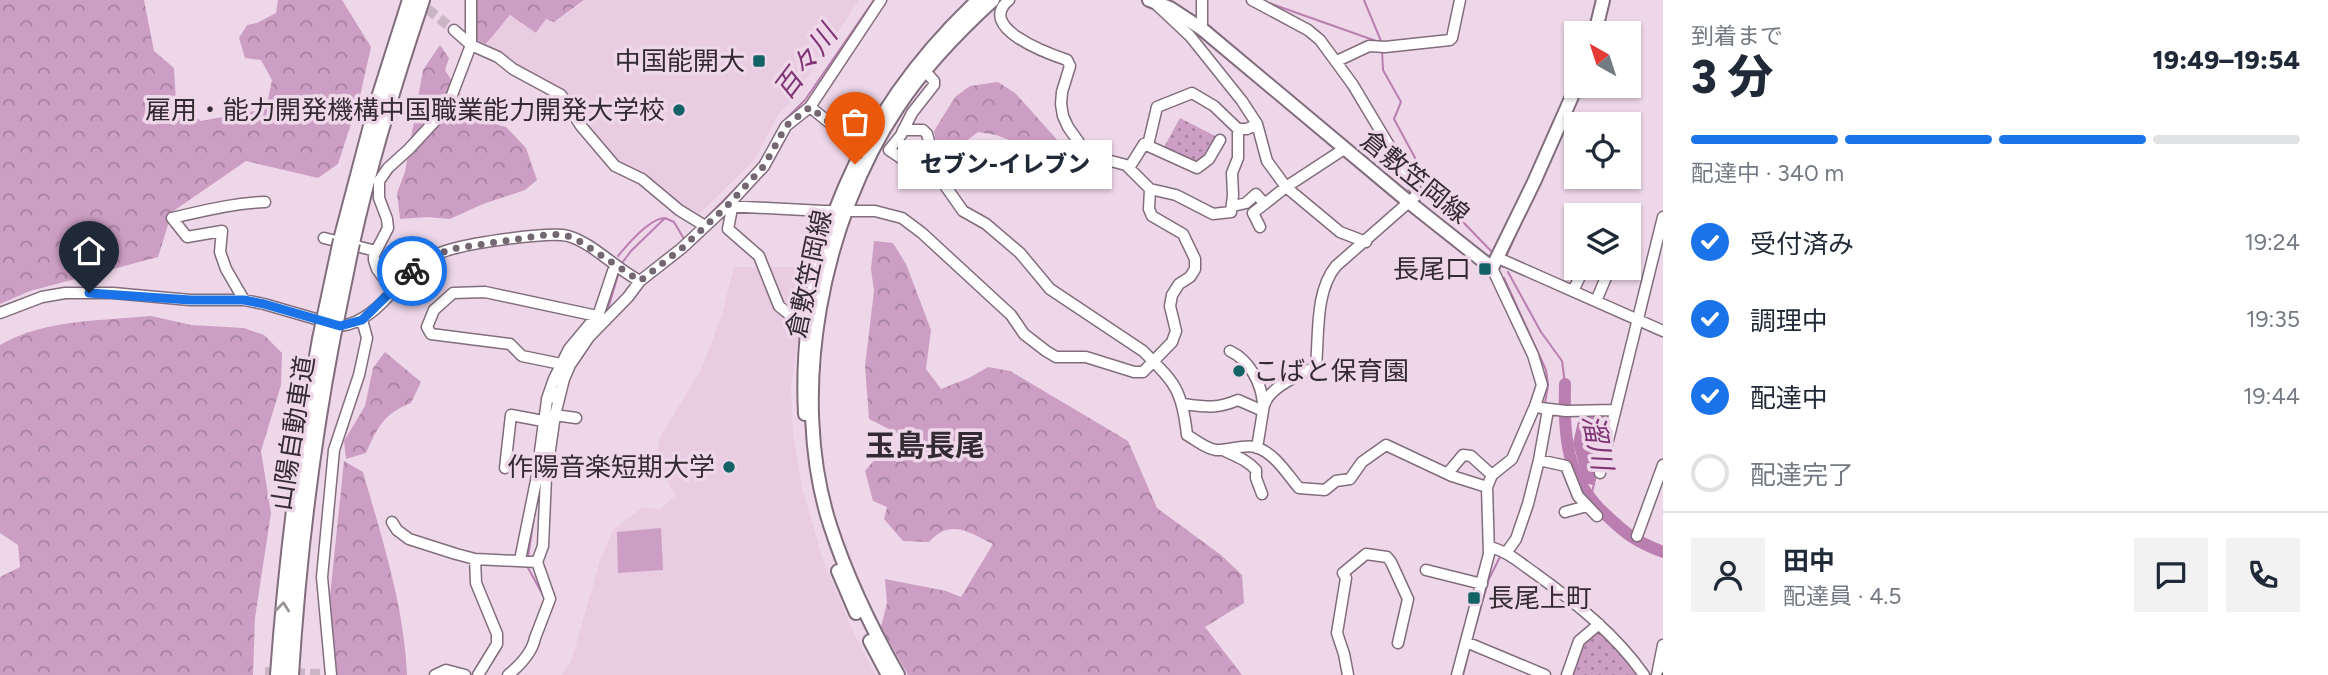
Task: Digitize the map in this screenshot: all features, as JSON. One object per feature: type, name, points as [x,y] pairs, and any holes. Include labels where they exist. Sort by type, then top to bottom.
[{"type":"highway","name":"山陽自動車道","points":[[278,675],[292,519],[326,340],[376,107],[410,0]]},
{"type":"highway","name":"山陽自動車道","points":[[347,242],[422,0]]},
{"type":"highway","name":"山陽自動車道","points":[[290,675],[304,520],[326,340]]},
{"type":"main road","name":"倉敷笠岡線","points":[[888,675],[845,590],[822,525],[807,441],[803,377],[806,328],[839,211],[872,131],[923,58],[978,0]]},
{"type":"main road","name":"倉敷笠岡線","points":[[898,675],[858,597],[830,523],[814,440],[813,378],[817,316],[837,233],[839,211],[880,136],[925,71],[961,30],[993,0]]},
{"type":"main road","points":[[1598,21],[1603,0]]},
{"type":"main road","name":"倉敷笠岡線","points":[[1151,1],[1171,8],[1202,29],[1344,149],[1499,262]]},
{"type":"main road","points":[[1499,262],[1571,98]]},
{"type":"street","points":[[393,291],[377,269],[374,260],[388,228],[379,198],[379,181],[388,168],[447,108],[471,45],[471,0]]},
{"type":"street","points":[[392,522],[397,530],[409,539],[475,559],[527,561],[542,546],[540,421],[559,364],[599,316],[628,297],[640,281],[682,248],[704,225],[729,207],[764,166],[786,126],[810,107],[881,0]]},
{"type":"street","points":[[1009,0],[999,13],[1002,24],[1029,44],[1067,60],[1070,66],[1062,92],[1063,117],[1091,156],[1126,165],[1150,189],[1176,195],[1213,214],[1231,212],[1232,173],[1238,158],[1238,129]]},
{"type":"street","points":[[1202,0],[1202,29]]},
{"type":"street","points":[[1252,0],[1286,22],[1308,30],[1320,40],[1418,194],[1336,267],[1327,280],[1317,328],[1319,341],[1316,366],[1273,392],[1263,407]]},
{"type":"street","points":[[1336,63],[1369,46],[1450,40],[1461,0]]},
{"type":"street","points":[[1151,1],[1190,36],[1217,68],[1257,124],[1267,161],[1286,187],[1340,232],[1366,242]]},
{"type":"street","points":[[454,30],[471,45],[498,57],[513,69],[561,95],[580,126],[615,166],[642,179],[691,219],[704,225]]},
{"type":"street","points":[[910,164],[889,150],[912,113],[934,85],[934,81],[925,71]]},
{"type":"street","points":[[1148,145],[1157,107],[1192,93],[1213,106],[1238,129],[1247,129],[1257,124]]},
{"type":"street","points":[[810,107],[836,128],[861,126],[872,131]]},
{"type":"street","points":[[903,130],[923,130],[927,134],[939,177],[962,211],[986,224],[1020,253],[1050,289],[1154,361],[1176,386],[1184,404],[1187,435],[1206,447],[1215,450],[1257,447],[1278,463],[1299,488],[1311,490],[1325,490],[1336,481],[1350,479],[1362,462],[1386,445],[1487,487]]},
{"type":"street","points":[[1129,168],[1142,145],[1148,145],[1197,168],[1209,159],[1220,141]]},
{"type":"street","points":[[1260,227],[1253,214],[1261,209],[1264,203],[1344,149]]},
{"type":"street","points":[[729,207],[875,211],[902,218],[1011,315],[1024,334],[1056,357],[1086,357],[1134,372],[1143,372],[1172,342],[1177,331],[1170,306],[1172,295],[1195,269],[1195,259],[1183,234],[1152,216],[1149,209],[1150,189]]},
{"type":"street","points":[[1233,206],[1246,203],[1256,194],[1264,203]]},
{"type":"street","points":[[244,300],[226,269],[220,252],[222,231],[187,237],[172,218],[249,202],[265,202]]},
{"type":"street","points":[[729,207],[728,229],[759,257],[779,306],[806,328]]},
{"type":"street","points":[[1600,473],[1635,318],[1663,217]]},
{"type":"street","points":[[0,313],[42,297],[65,293],[113,293],[190,300],[244,300],[340,326],[362,320],[429,258],[451,249],[551,234],[568,236],[581,242],[640,281]]},
{"type":"street","points":[[324,238],[376,251]]},
{"type":"street","points":[[1499,262],[1663,331]]},
{"type":"street","points":[[1457,675],[1469,643],[1482,584],[1500,550],[1516,539],[1539,460],[1544,408],[1542,385],[1499,262]]},
{"type":"street","points":[[508,675],[521,664],[535,643],[550,600],[527,561],[541,477],[564,379],[599,316],[613,271],[619,268]]},
{"type":"street","points":[[1573,291],[1578,280]]},
{"type":"street","points":[[1596,301],[1605,280]]},
{"type":"street","points":[[559,364],[522,356],[510,344],[431,334],[427,327],[435,310],[453,293],[485,292],[599,316]]},
{"type":"street","points":[[320,674],[331,675],[322,577],[334,450],[359,375],[367,338],[362,320]]},
{"type":"street","points":[[1230,351],[1249,364],[1262,394],[1263,407],[1257,447]]},
{"type":"street","points":[[549,399],[561,391]]},
{"type":"street","points":[[1184,404],[1212,408],[1238,400],[1263,407]]},
{"type":"street","points":[[1544,408],[1566,411],[1614,410]]},
{"type":"street","points":[[1544,408],[1512,460],[1492,475],[1487,487],[1500,550],[1599,624],[1627,652],[1644,675]]},
{"type":"street","points":[[505,468],[511,415],[540,421]]},
{"type":"street","points":[[555,415],[576,418]]},
{"type":"street","points":[[1223,450],[1248,461],[1256,470],[1262,494]]},
{"type":"street","points":[[1448,473],[1463,455],[1471,456],[1492,475]]},
{"type":"street","points":[[1539,460],[1566,466],[1578,496],[1597,516]]},
{"type":"street","points":[[1637,536],[1663,465]]},
{"type":"street","points":[[1565,512],[1587,506]]},
{"type":"street","points":[[1348,675],[1338,637],[1346,578],[1343,573],[1366,554],[1387,557],[1408,599],[1398,643]]},
{"type":"street","points":[[475,559],[476,583],[497,634],[497,644],[478,675]]},
{"type":"street","points":[[1426,570],[1482,584]]},
{"type":"street","points":[[1567,675],[1579,641],[1599,624]]},
{"type":"street","points":[[1469,643],[1545,675]]},
{"type":"street","points":[[1657,675],[1663,645]]},
{"type":"street","points":[[435,675],[446,670],[465,675]]},
{"type":"shaded area","name":"雇用・能力開発機構中国職業能力開発大学校","points":[[586,0],[859,0],[788,105],[779,113],[754,160],[698,215],[681,205],[663,188],[619,164],[590,131],[561,89],[518,66],[487,44],[510,16],[537,34],[546,19],[555,22]]},
{"type":"shaded area","name":"作陽音楽短期大学","points":[[734,267],[808,267],[791,387],[793,437],[803,491],[823,560],[855,636],[876,675],[562,675],[571,662],[600,561],[613,530],[642,508],[661,509],[676,495],[665,479],[656,456],[660,437],[701,370],[722,315]]},
{"type":"green space","points":[[0,0],[144,0],[154,51],[174,68],[176,102],[201,121],[266,109],[272,80],[261,60],[245,58],[239,38],[247,25],[276,13],[278,0],[342,0],[371,47],[360,96],[338,164],[318,178],[246,161],[172,212],[158,257],[30,291],[0,304]]},
{"type":"green space","points":[[473,0],[584,0],[554,22],[546,19],[536,33],[510,15],[486,44],[472,38]]},
{"type":"green space","points":[[440,45],[449,58],[445,70],[475,118],[506,127],[526,148],[537,180],[525,190],[450,219],[400,219],[397,193],[405,172],[423,70]]},
{"type":"green space","points":[[998,82],[1015,93],[1060,143],[1033,149],[996,135],[978,132],[961,145],[959,159],[952,171],[939,159],[934,131],[955,97],[970,86]]},
{"type":"green space","points":[[1180,118],[1219,138],[1206,158],[1197,165],[1163,149]]},
{"type":"green space","points":[[874,241],[893,243],[906,264],[931,330],[926,369],[941,389],[988,367],[1010,371],[1128,441],[1157,508],[1221,555],[1242,575],[1244,603],[1205,627],[1242,675],[908,675],[881,627],[887,603],[885,579],[946,591],[961,597],[993,544],[968,532],[952,529],[944,530],[929,542],[903,541],[884,519],[887,507],[873,501],[865,471],[881,452],[921,445],[869,419],[865,366],[874,291],[871,269]]},
{"type":"green space","points":[[151,316],[191,325],[244,328],[264,335],[282,353],[281,385],[261,451],[271,513],[255,618],[253,675],[0,675],[0,577],[20,567],[18,545],[0,533],[0,345],[17,336],[54,326]]},
{"type":"green space","points":[[385,352],[421,382],[411,403],[382,422],[366,453],[346,459],[344,441],[365,406],[373,368]]},
{"type":"green space","points":[[344,461],[363,472],[397,598],[407,675],[335,675],[330,596]]},
{"type":"green space","points":[[661,528],[663,570],[618,573],[617,532]]},
{"type":"green space","points":[[1598,626],[1641,675],[1569,675],[1581,641]]},
{"type":"water","points":[[1580,413],[1608,414],[1593,485],[1584,483],[1573,443]]},
{"type":"waterway","name":"百々川","points":[[778,130],[805,100],[874,0]]},
{"type":"waterway","points":[[1364,0],[1381,41]]},
{"type":"waterway","points":[[1269,3],[1379,42]]},
{"type":"waterway","points":[[1382,49],[1383,70],[1401,102],[1394,119],[1433,191],[1493,253],[1486,258]]},
{"type":"waterway","points":[[1346,84],[1378,136]]},
{"type":"waterway","name":"百々川","points":[[703,221],[754,170],[766,154]]},
{"type":"waterway","points":[[618,256],[646,227],[665,218]]},
{"type":"waterway","name":"百々川","points":[[622,263],[665,218],[674,222],[684,239]]},
{"type":"waterway","points":[[1506,257],[1523,218]]},
{"type":"waterway","name":"百々川","points":[[603,315],[607,312],[619,272]]},
{"type":"waterway","points":[[1508,272],[1541,332],[1562,361],[1565,384]]},
{"type":"waterway","points":[[1504,278],[1546,370],[1548,385],[1545,403]]},
{"type":"waterway","name":"溜川","points":[[1565,384],[1567,438],[1570,455],[1582,485],[1592,500],[1619,527],[1638,541],[1663,552]]},
{"type":"waterway","points":[[536,445],[539,423]]},
{"type":"waterway","points":[[1590,501],[1596,475]]},
{"type":"waterway","name":"百々川","points":[[528,557],[536,504]]},
{"type":"waterway","points":[[1472,638],[1489,579],[1501,555]]},
{"type":"waterway","name":"百々川","points":[[527,566],[544,597]]},
{"type":"waterway","points":[[1463,675],[1470,647]]},
{"type":"tunnel","points":[[416,0],[454,30]]},
{"type":"tunnel","points":[[265,672],[320,674]]},
{"type":"way so far","points":[[412,271],[429,258],[451,249],[551,234],[568,236],[581,242],[640,281],[682,248],[727,206],[764,166],[786,126],[810,107],[836,128],[861,126],[872,131],[855,164]]},
{"type":"place","name":"中国能開大","points":[[759,61]]},
{"type":"place","name":"雇用・能力開発機構中国職業能力開発大学校","points":[[679,110]]},
{"type":"place","name":"セブン-イレブン","points":[[855,164]]},
{"type":"place","name":"長尾口","points":[[1485,269]]},
{"type":"place","name":"こばと保育園","points":[[1239,371]]},
{"type":"place","name":"作陽音楽短期大学","points":[[729,467]]},
{"type":"place","name":"長尾上町","points":[[1474,598]]},
{"type":"district","name":"玉島長尾","points":[[925,446]]},
{"type":"route","points":[[89,293],[190,300],[244,300],[340,326],[362,320],[412,271]]}]
